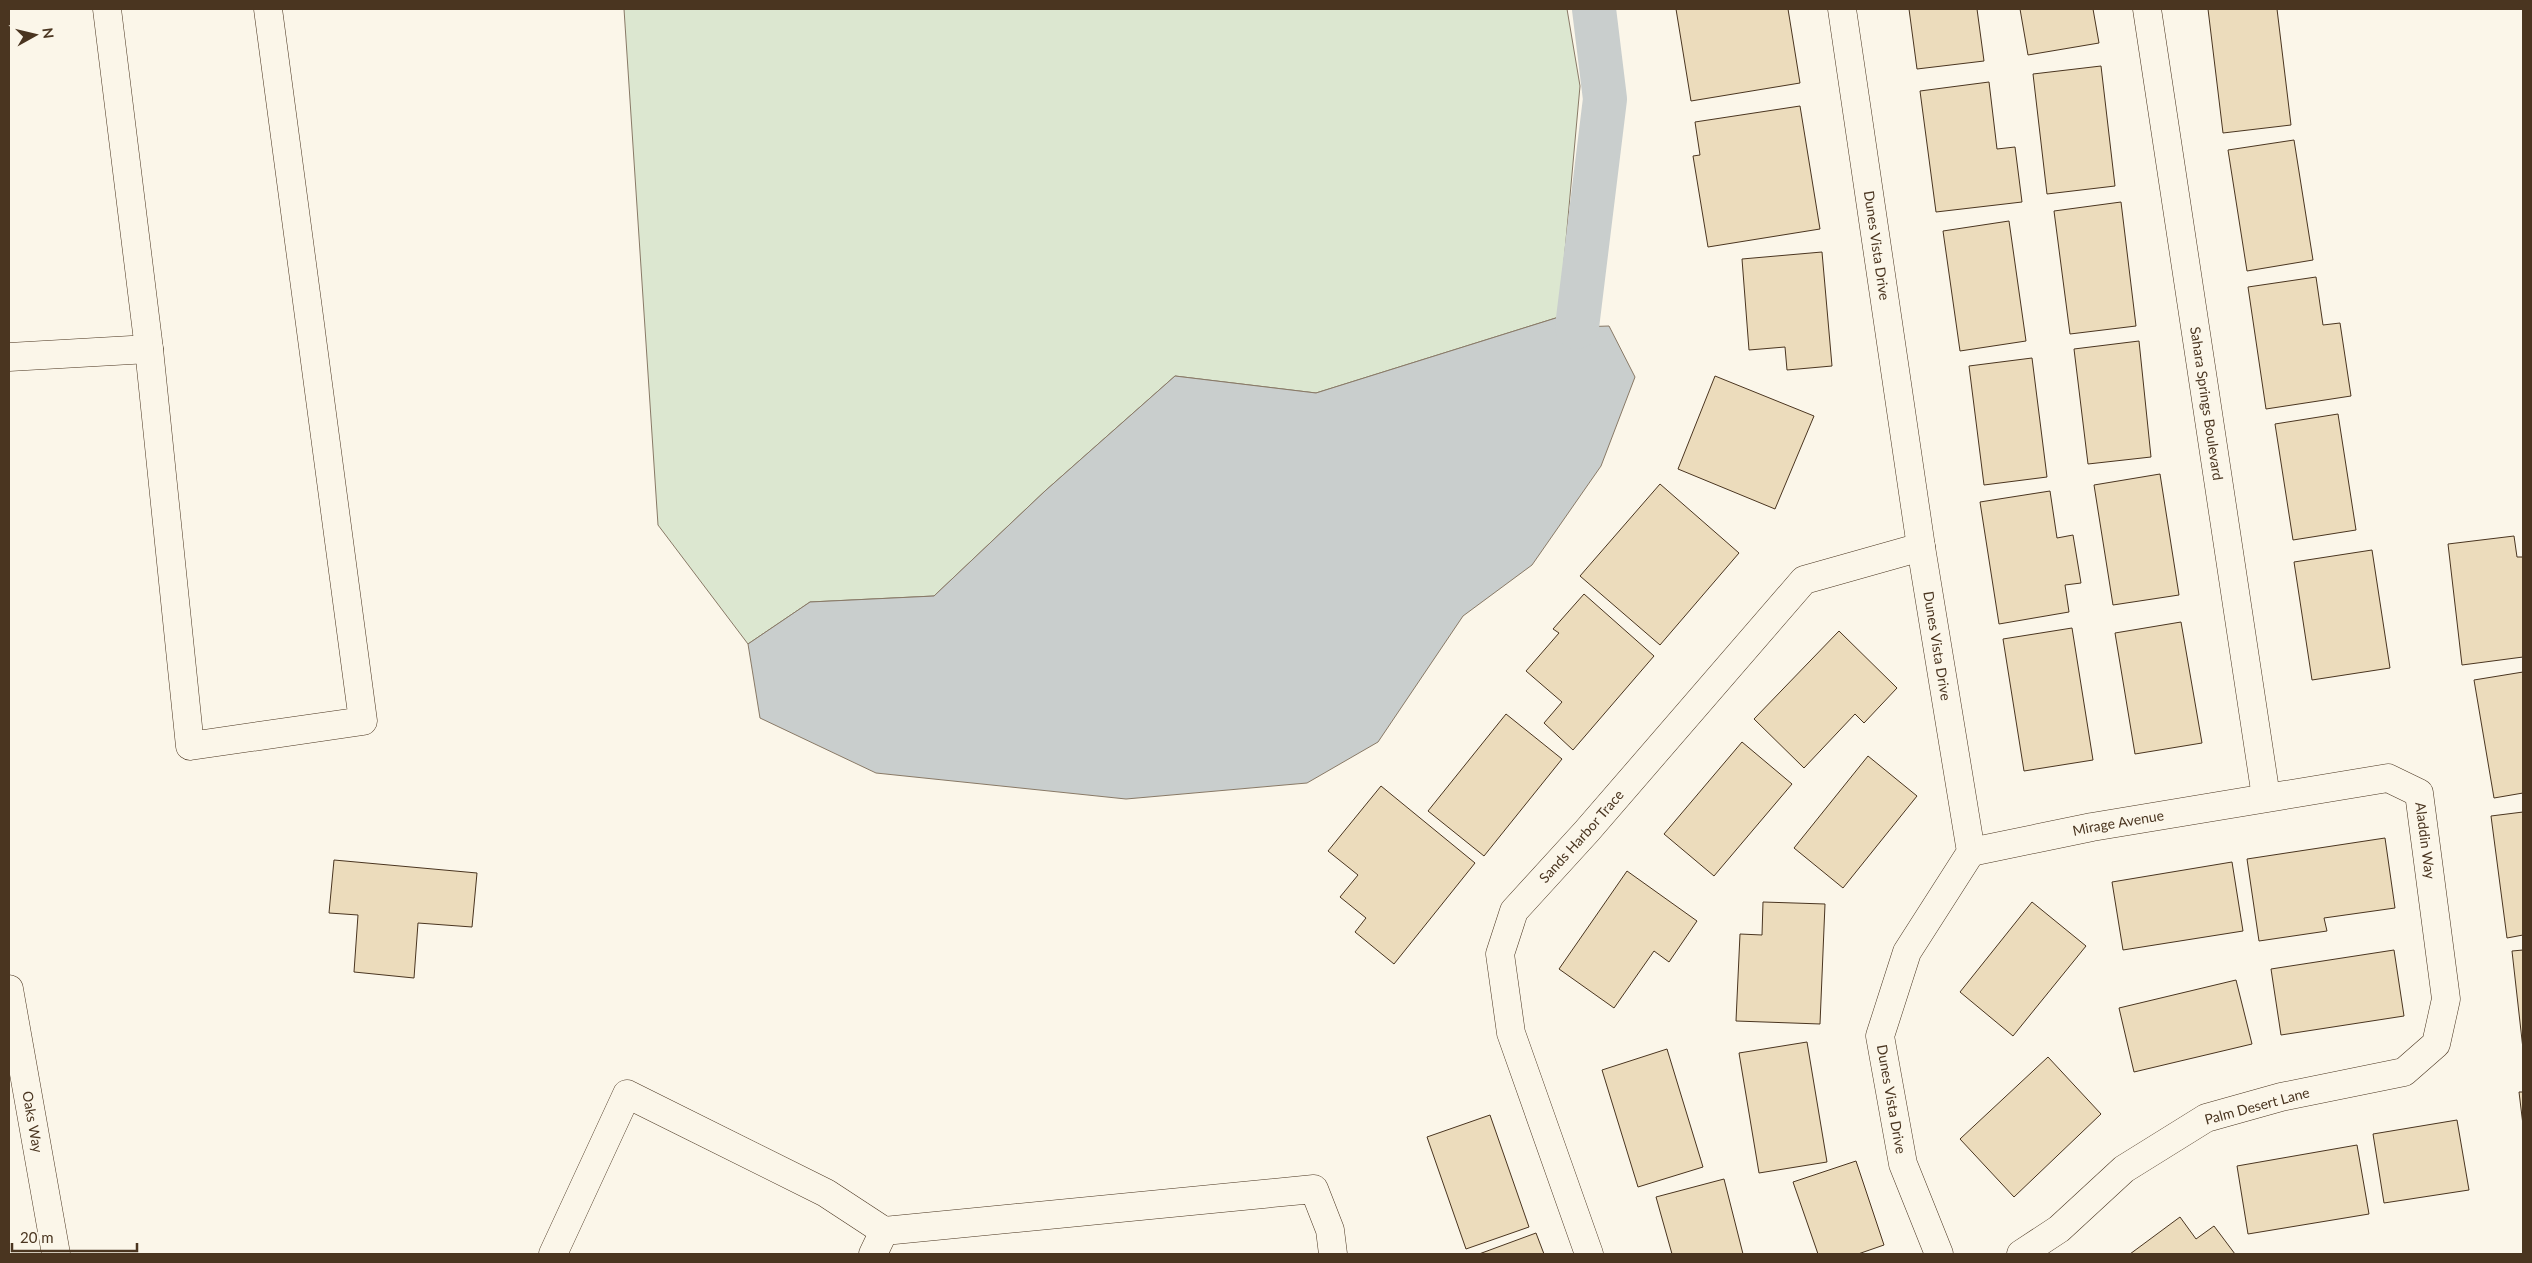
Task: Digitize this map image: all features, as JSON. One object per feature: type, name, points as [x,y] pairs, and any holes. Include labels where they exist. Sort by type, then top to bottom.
[{"type":"street","points":[[107,9],[149,349],[190,746],[363,721],[268,9]]},
{"type":"street","name":"Dunes Vista Drive","points":[[1842,9],[1921,547],[1971,852],[1907,952],[1880,1036],[1903,1164],[1939,1254]]},
{"type":"street","name":"Sahara Springs Boulevard","points":[[2147,9],[2266,797]]},
{"type":"street","points":[[9,357],[149,349]]},
{"type":"street","name":"Sands Harbor Trace","points":[[1589,1254],[1511,1032],[1500,954],[1514,911],[1588,831],[1804,580],[1921,547]]},
{"type":"street","name":"Aladdin Way","points":[[2266,797],[2388,778],[2419,793],[2446,999],[2436,1044]]},
{"type":"street","name":"Mirage Avenue","points":[[1971,852],[2092,827],[2266,797]]},
{"type":"street","name":"Oaks Way","points":[[9,989],[56,1254]]},
{"type":"street","name":"Palm Desert Lane","points":[[2021,1254],[2059,1229],[2124,1169],[2206,1118],[2281,1097],[2404,1072],[2436,1044]]},
{"type":"street","points":[[553,1254],[626,1094],[826,1194],[879,1243],[1314,1190],[1330,1230],[1333,1254]]},
{"type":"green space","points":[[624,9],[1567,9],[1580,86],[1559,317],[1316,393],[1175,376],[1045,491],[934,596],[810,602],[748,644],[658,525]]},
{"type":"shaded area","points":[[1559,317],[1577,327],[1609,326],[1635,377],[1601,466],[1532,565],[1463,616],[1378,742],[1307,783],[1126,799],[876,773],[760,718],[748,644],[810,602],[934,596],[1045,491],[1175,376],[1316,393]]},
{"type":"building","points":[[1676,9],[1788,9],[1800,83],[1691,101]]},
{"type":"building","points":[[1909,9],[1977,9],[1984,61],[1917,69]]},
{"type":"building","points":[[2020,9],[2093,9],[2099,43],[2028,55]]},
{"type":"building","points":[[2208,9],[2277,9],[2291,125],[2223,133]]},
{"type":"building","points":[[2101,66],[2115,186],[2047,194],[2033,74]]},
{"type":"building","points":[[1989,82],[1997,149],[2015,147],[2022,202],[1936,212],[1920,91]]},
{"type":"building","points":[[1800,106],[1820,229],[1708,247],[1693,156],[1700,155],[1695,122]]},
{"type":"building","points":[[2294,140],[2313,260],[2247,271],[2228,150]]},
{"type":"building","points":[[2121,202],[2136,326],[2070,334],[2054,211]]},
{"type":"building","points":[[2009,221],[2026,341],[1960,351],[1943,231]]},
{"type":"building","points":[[1822,252],[1832,366],[1787,370],[1785,347],[1749,350],[1742,259]]},
{"type":"building","points":[[2316,277],[2323,325],[2340,323],[2351,396],[2266,409],[2248,287]]},
{"type":"building","points":[[2139,341],[2151,457],[2088,464],[2074,349]]},
{"type":"building","points":[[2032,358],[2047,477],[1984,485],[1969,366]]},
{"type":"building","points":[[1715,376],[1814,416],[1775,509],[1678,469]]},
{"type":"building","points":[[2338,414],[2356,530],[2293,540],[2275,424]]},
{"type":"building","points":[[2160,474],[2179,595],[2113,605],[2094,485]]},
{"type":"building","points":[[1660,484],[1739,553],[1660,645],[1580,576]]},
{"type":"building","points":[[2050,491],[2057,538],[2073,535],[2081,583],[2065,585],[2069,612],[1999,624],[1980,502]]},
{"type":"building","points":[[2514,536],[2517,557],[2523,557],[2523,657],[2462,665],[2448,544]]},
{"type":"building","points":[[2372,550],[2390,668],[2312,680],[2294,562]]},
{"type":"building","points":[[1584,594],[1654,656],[1573,750],[1544,723],[1562,702],[1526,671],[1559,633],[1553,629]]},
{"type":"building","points":[[2181,622],[2202,743],[2135,754],[2115,633]]},
{"type":"building","points":[[2072,628],[2093,760],[2024,771],[2003,639]]},
{"type":"building","points":[[1839,631],[1897,688],[1864,723],[1855,714],[1804,768],[1754,719]]},
{"type":"building","points":[[2523,672],[2523,793],[2494,798],[2474,680]]},
{"type":"building","points":[[1506,714],[1562,759],[1484,856],[1428,811]]},
{"type":"building","points":[[1742,742],[1792,784],[1714,876],[1664,834]]},
{"type":"building","points":[[1868,756],[1917,796],[1843,888],[1794,848]]},
{"type":"building","points":[[1381,786],[1475,863],[1394,964],[1355,932],[1366,918],[1340,897],[1358,875],[1328,851]]},
{"type":"building","points":[[2523,812],[2523,935],[2507,938],[2491,816]]},
{"type":"building","points":[[2385,838],[2395,908],[2324,918],[2327,931],[2259,941],[2247,859]]},
{"type":"building","points":[[334,860],[477,873],[472,927],[418,923],[414,978],[354,972],[358,915],[329,913]]},
{"type":"building","points":[[2232,862],[2243,931],[2123,950],[2112,882]]},
{"type":"building","points":[[1627,871],[1697,921],[1669,962],[1654,951],[1614,1008],[1559,969]]},
{"type":"building","points":[[1763,902],[1825,904],[1820,1024],[1736,1021],[1740,934],[1762,935]]},
{"type":"building","points":[[2032,902],[2086,946],[2013,1036],[1960,992]]},
{"type":"building","points":[[2394,950],[2404,1016],[2281,1035],[2271,969]]},
{"type":"building","points":[[2523,950],[2523,1049],[2512,951]]},
{"type":"building","points":[[2236,980],[2252,1044],[2134,1072],[2119,1008]]},
{"type":"building","points":[[1807,1042],[1827,1162],[1759,1173],[1739,1053]]},
{"type":"building","points":[[1667,1049],[1703,1167],[1638,1187],[1602,1070]]},
{"type":"building","points":[[2048,1057],[2101,1114],[2014,1197],[1960,1139]]},
{"type":"building","points":[[2519,1092],[2523,1092],[2523,1125]]},
{"type":"building","points":[[1490,1115],[1529,1227],[1466,1249],[1427,1137]]},
{"type":"building","points":[[2457,1120],[2469,1190],[2384,1203],[2373,1134]]},
{"type":"building","points":[[2357,1145],[2369,1214],[2248,1234],[2237,1166]]},
{"type":"building","points":[[1856,1161],[1884,1245],[1858,1254],[1818,1254],[1793,1182]]},
{"type":"building","points":[[1724,1179],[1743,1254],[1672,1254],[1656,1197]]},
{"type":"building","points":[[2180,1217],[2196,1239],[2214,1226],[2235,1254],[2130,1254]]},
{"type":"building","points":[[1536,1233],[1544,1254],[1479,1254]]},
{"type":"waterway","points":[[1577,327],[1605,99],[1594,9]]}]
